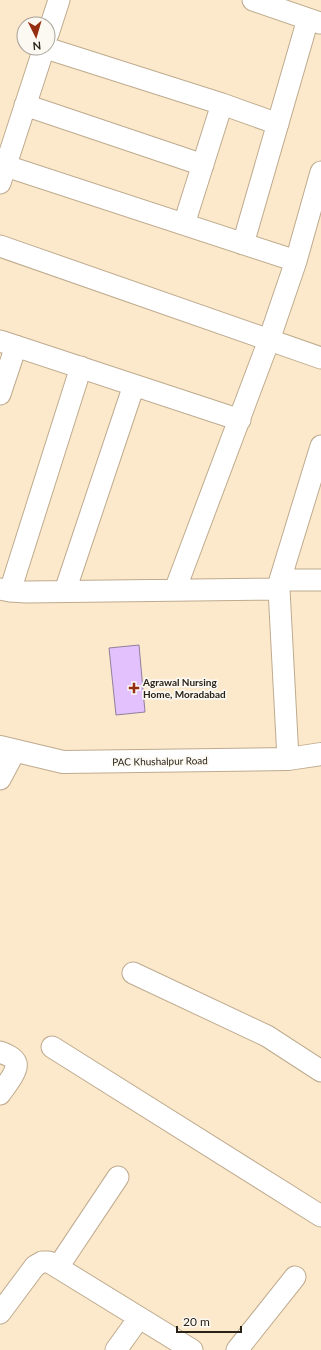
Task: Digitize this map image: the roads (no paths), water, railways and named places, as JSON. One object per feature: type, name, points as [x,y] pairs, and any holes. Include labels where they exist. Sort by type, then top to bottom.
[{"type":"main road","name":"PAC Khushalpur Road","points":[[8,749],[63,762],[288,759],[321,754]]},
{"type":"street","points":[[54,16],[59,0]]},
{"type":"street","points":[[243,244],[310,15],[253,0]]},
{"type":"street","points":[[56,51],[222,104],[278,124]]},
{"type":"street","points":[[42,56],[3,175],[184,224],[296,261]]},
{"type":"street","points":[[184,224],[222,104]]},
{"type":"street","points":[[25,105],[203,164]]},
{"type":"street","points":[[175,590],[270,340],[296,261],[321,172]]},
{"type":"street","points":[[0,246],[321,358]]},
{"type":"street","points":[[0,394],[8,343],[240,420]]},
{"type":"street","points":[[81,367],[5,590],[175,590],[321,580]]},
{"type":"street","points":[[65,591],[134,385]]},
{"type":"street","points":[[288,759],[280,584],[321,446]]},
{"type":"street","points":[[0,779],[8,749]]},
{"type":"street","points":[[133,973],[267,1036],[321,1071]]},
{"type":"street","points":[[52,1047],[320,1212]]},
{"type":"street","points":[[0,1052],[13,1059],[16,1064],[16,1069],[0,1094]]},
{"type":"street","points":[[58,1267],[118,1177]]},
{"type":"street","points":[[0,1314],[35,1266],[42,1262],[49,1262],[192,1350]]},
{"type":"street","points":[[237,1350],[296,1277]]},
{"type":"street","points":[[116,1350],[139,1318]]},
{"type":"place","name":"Agrawal Nursing Home, Moradabad","points":[[134,688]]}]
